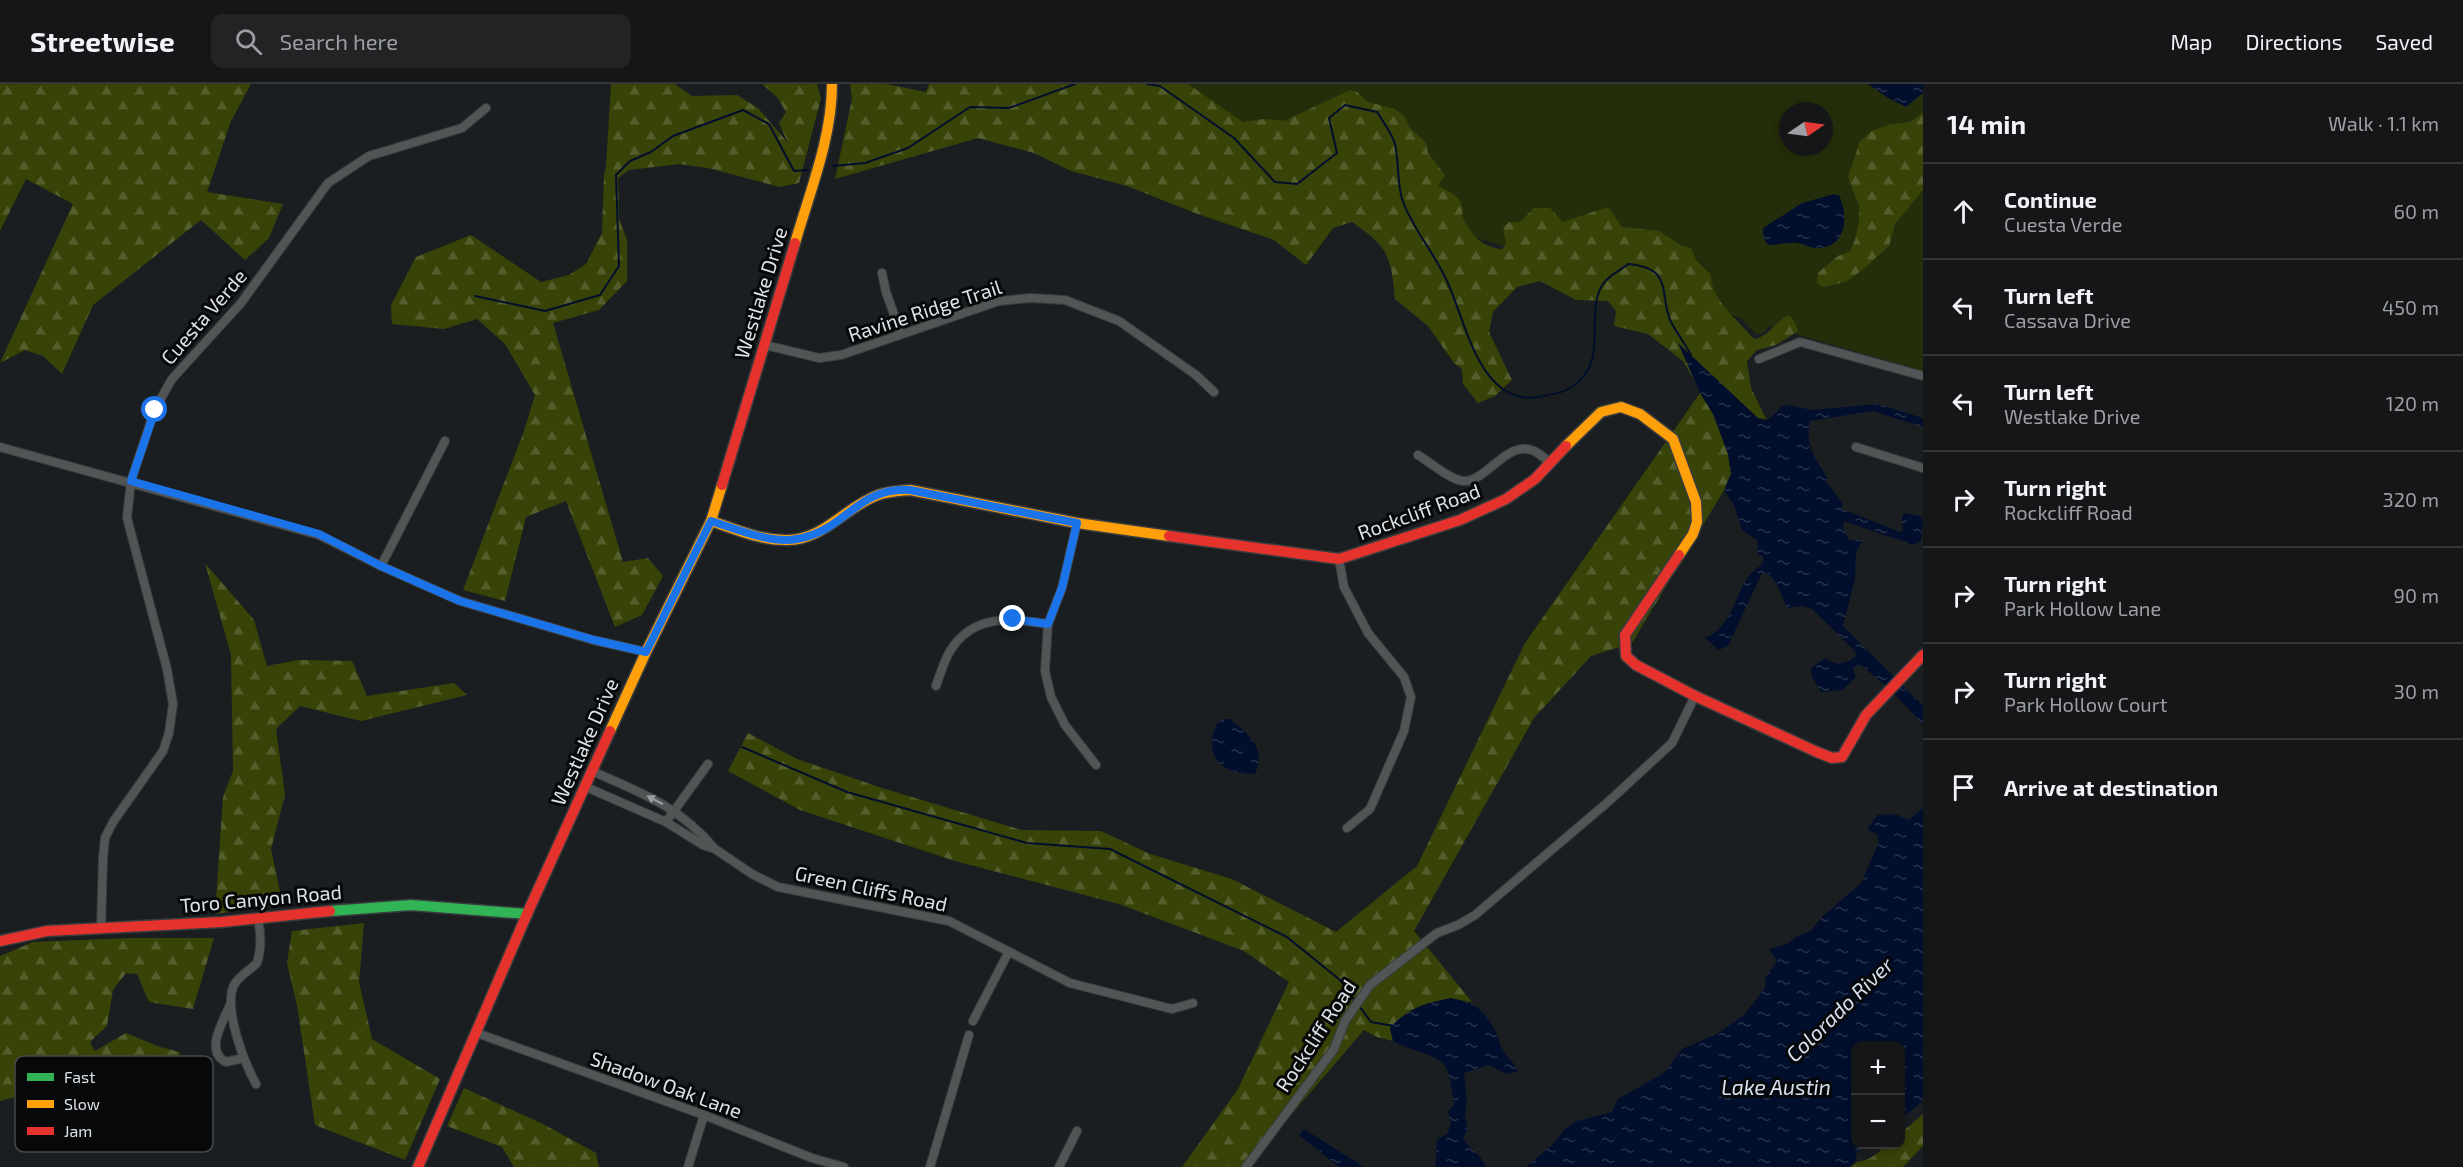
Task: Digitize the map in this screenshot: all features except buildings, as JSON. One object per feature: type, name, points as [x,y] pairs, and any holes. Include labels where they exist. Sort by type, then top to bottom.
[{"type":"street","name":"Westlake Drive","points":[[418,1167],[527,914],[646,652],[711,521],[825,138],[832,102],[832,84]]},
{"type":"street","name":"Cuesta Verde","points":[[101,927],[105,838],[113,822],[163,752],[169,733],[172,704],[167,669],[127,518],[131,481],[155,410],[172,379],[241,303],[328,183],[369,156],[462,128],[486,108]]},
{"type":"street","points":[[882,273],[886,292],[901,334]]},
{"type":"street","name":"Ravine Ridge Trail","points":[[765,345],[819,358],[841,355],[999,301],[1030,298],[1065,300],[1119,321],[1196,375],[1214,392]]},
{"type":"street","points":[[1759,359],[1800,342],[1923,376]]},
{"type":"street","name":"Rockcliff Road","points":[[711,521],[748,533],[796,540],[833,526],[867,498],[892,489],[910,490],[1077,523],[1339,559],[1460,520],[1506,499],[1534,479],[1601,412],[1621,407],[1640,414],[1673,439],[1696,502],[1697,522],[1687,544],[1625,635],[1624,646],[1626,656],[1636,665],[1695,696],[1672,743],[1608,802],[1475,915],[1437,933],[1370,985],[1345,1021],[1334,1049],[1246,1167]]},
{"type":"street","points":[[381,566],[445,441]]},
{"type":"street","points":[[0,447],[319,534],[381,566],[460,601],[594,640],[646,652]]},
{"type":"street","points":[[1856,447],[1923,468]]},
{"type":"street","points":[[1418,455],[1458,480],[1466,481],[1475,478],[1518,450],[1532,450],[1549,462]]},
{"type":"street","points":[[1077,523],[1062,588],[1048,624],[1045,671],[1052,698],[1065,725],[1096,765]]},
{"type":"street","points":[[1339,559],[1344,587],[1368,633],[1404,677],[1411,698],[1404,730],[1370,809],[1347,828]]},
{"type":"street","points":[[936,686],[950,651],[967,631],[988,620],[1013,619],[1048,624]]},
{"type":"street","points":[[1695,696],[1832,758],[1842,756],[1866,715],[1923,655]]},
{"type":"street","points":[[666,822],[708,764]]},
{"type":"street","name":"Green Cliffs Road","points":[[592,771],[656,799],[701,832],[715,849]]},
{"type":"street","name":"Green Cliffs Road","points":[[586,787],[666,822],[703,845],[715,849],[752,874],[778,887],[948,921],[1070,983],[1172,1009],[1192,1004]]},
{"type":"street","name":"Toro Canyon Road","points":[[0,940],[47,931],[166,926],[376,906],[411,905],[527,914]]},
{"type":"street","points":[[244,1058],[226,1062],[215,1052],[217,1037],[235,985],[257,963],[259,958],[261,947],[258,919]]},
{"type":"street","points":[[973,1021],[1008,953]]},
{"type":"street","points":[[230,1004],[244,1058],[256,1084]]},
{"type":"street","name":"Shadow Oak Lane","points":[[477,1033],[704,1115],[812,1158],[844,1167]]},
{"type":"street","points":[[930,1167],[969,1035]]},
{"type":"street","points":[[688,1167],[704,1115]]},
{"type":"street","points":[[1059,1167],[1077,1131]]},
{"type":"green space","points":[[0,84],[251,84],[231,121],[207,192],[283,204],[269,238],[245,260],[201,220],[93,305],[62,374],[43,356],[25,350],[0,363],[73,204],[26,179],[0,231]]},
{"type":"green space","points":[[611,84],[675,84],[692,96],[737,95],[758,108],[788,143],[779,123],[786,112],[777,97],[762,84],[817,84],[821,98],[799,183],[780,187],[708,168],[679,164],[629,170],[618,178],[619,218],[627,240],[627,281],[599,310],[553,323],[623,562],[648,558],[663,576],[642,615],[615,627],[566,501],[526,517],[505,601],[463,590],[524,431],[535,395],[505,344],[477,319],[444,329],[392,324],[391,305],[416,257],[471,235],[541,282],[569,275],[586,264],[602,233]]},
{"type":"green space","points":[[850,84],[886,84],[926,92],[929,84],[1188,84],[1243,122],[1264,119],[1284,121],[1350,90],[1357,92],[1368,102],[1395,109],[1404,116],[1410,128],[1426,143],[1428,153],[1445,175],[1438,186],[1460,200],[1465,222],[1471,232],[1483,243],[1497,249],[1502,248],[1506,244],[1503,227],[1509,222],[1520,222],[1534,208],[1550,208],[1563,222],[1608,207],[1622,227],[1659,231],[1682,246],[1691,248],[1696,260],[1711,275],[1712,284],[1720,301],[1753,338],[1756,339],[1766,334],[1789,315],[1798,331],[1776,345],[1757,350],[1747,361],[1751,388],[1768,423],[1755,430],[1698,387],[1683,361],[1648,334],[1614,326],[1616,311],[1608,301],[1576,300],[1540,281],[1517,287],[1493,312],[1489,332],[1512,380],[1495,396],[1478,403],[1463,384],[1462,369],[1454,363],[1428,326],[1395,299],[1392,272],[1386,253],[1373,238],[1352,222],[1333,228],[1306,265],[1274,240],[1195,213],[1127,186],[1071,171],[1034,153],[978,138],[835,179],[852,99]]},
{"type":"green space","points":[[990,84],[1923,84],[1923,371],[1768,326],[1763,333],[1756,334],[1741,318],[991,90]]},
{"type":"green space","points":[[1923,112],[1923,190],[1895,224],[1889,246],[1845,282],[1823,287],[1817,283],[1818,273],[1838,256],[1850,251],[1855,240],[1859,222],[1859,206],[1848,177],[1860,141],[1872,131],[1888,125],[1910,122]]},
{"type":"green space","points":[[1700,393],[1713,413],[1728,454],[1731,474],[1724,490],[1632,643],[1591,656],[1534,718],[1414,931],[1472,1002],[1438,1001],[1417,1007],[1390,1028],[1393,1041],[1377,1037],[1364,1030],[1283,1124],[1251,1167],[1182,1167],[1238,1089],[1289,982],[1244,951],[1119,904],[955,861],[800,810],[728,771],[748,733],[797,759],[882,788],[1021,830],[1101,831],[1150,854],[1232,879],[1336,932],[1417,866],[1525,643]]},
{"type":"green space","points":[[205,563],[254,620],[267,666],[298,660],[352,661],[367,696],[454,683],[467,695],[361,721],[300,706],[276,729],[285,795],[271,849],[283,905],[215,914],[223,797],[233,771],[231,655]]},
{"type":"green space","points":[[364,923],[359,982],[372,1039],[440,1079],[405,1160],[315,1125],[297,1005],[287,963],[292,931]]},
{"type":"green space","points":[[131,938],[214,938],[193,1009],[149,1002],[137,974],[126,973],[113,990],[107,1026],[90,1042],[95,1051],[126,1033],[160,1047],[180,1052],[179,1056],[15,1056],[15,1097],[0,1101],[0,956],[33,942]]},
{"type":"green space","points":[[464,1088],[543,1124],[596,1153],[599,1167],[514,1167],[502,1147],[447,1126]]},
{"type":"green space","points":[[1923,1114],[1923,1146],[1903,1167],[1850,1167],[1882,1149],[1905,1149],[1905,1130]]},
{"type":"water","points":[[1868,84],[1923,84],[1923,93],[1906,107]]},
{"type":"water","points":[[1834,194],[1839,195],[1844,219],[1841,235],[1829,246],[1817,248],[1797,243],[1768,245],[1763,238],[1763,228],[1802,203]]},
{"type":"water","points":[[1678,343],[1758,418],[1768,420],[1786,405],[1813,410],[1877,404],[1923,418],[1923,427],[1873,411],[1810,421],[1809,438],[1812,451],[1827,477],[1826,481],[1842,503],[1842,509],[1900,532],[1903,531],[1904,513],[1920,516],[1923,520],[1921,541],[1913,545],[1844,521],[1843,528],[1849,540],[1860,540],[1861,543],[1856,553],[1855,579],[1843,626],[1923,706],[1923,724],[1887,687],[1861,665],[1853,667],[1856,677],[1843,690],[1821,692],[1812,677],[1811,668],[1825,658],[1837,664],[1849,661],[1856,656],[1855,651],[1812,609],[1803,606],[1787,608],[1775,581],[1767,574],[1762,573],[1728,646],[1719,650],[1705,638],[1726,621],[1746,580],[1763,563],[1763,556],[1758,554],[1757,540],[1742,530],[1734,505],[1724,490],[1731,474],[1728,454],[1713,414],[1700,393]]},
{"type":"water","points":[[1222,719],[1230,719],[1254,743],[1259,757],[1255,774],[1224,767],[1215,756],[1212,749],[1212,737],[1216,725]]},
{"type":"water","name":"Lake Austin","points":[[1923,808],[1923,1101],[1905,1116],[1905,1041],[1851,1041],[1851,1149],[1862,1149],[1857,1152],[1855,1162],[1850,1167],[1526,1167],[1552,1145],[1564,1130],[1577,1121],[1612,1112],[1618,1099],[1664,1073],[1682,1049],[1717,1034],[1744,1015],[1765,988],[1766,976],[1777,961],[1769,949],[1787,944],[1797,936],[1811,930],[1823,916],[1861,883],[1879,842],[1877,834],[1867,830],[1877,815],[1896,814],[1908,820]]},
{"type":"water","points":[[1451,998],[1472,1005],[1486,1016],[1517,1072],[1507,1074],[1488,1065],[1464,1073],[1467,1100],[1465,1117],[1468,1130],[1463,1138],[1482,1159],[1486,1167],[1435,1167],[1437,1140],[1447,1134],[1451,1124],[1448,1112],[1454,1104],[1449,1075],[1441,1062],[1393,1041],[1390,1028],[1396,1021],[1417,1008]]},
{"type":"water","points":[[1304,1129],[1364,1167],[1339,1167],[1299,1135]]},
{"type":"waterway","points":[[833,166],[865,163],[908,148],[970,107],[1009,108],[1075,84]]},
{"type":"waterway","points":[[1147,84],[1160,86],[1234,138],[1275,182],[1297,184],[1337,153],[1329,118],[1345,105],[1377,112],[1395,144],[1400,192],[1406,210],[1446,279],[1478,358],[1490,377],[1504,390],[1522,397],[1544,396],[1567,390],[1583,378],[1594,352],[1595,309],[1598,296],[1605,281],[1628,264],[1643,266],[1659,277],[1671,322],[1691,355]]},
{"type":"waterway","points":[[475,296],[545,311],[600,295],[619,266],[616,175],[630,161],[651,152],[673,136],[743,110],[769,124],[794,171],[808,170]]},
{"type":"waterway","points":[[742,747],[847,792],[1027,843],[1110,849],[1287,937],[1340,980],[1371,1022],[1394,1026]]},
{"type":"traffic: fast","points":[[330,911],[411,905],[527,914]]},
{"type":"traffic: slow","points":[[795,243],[824,144],[832,84]]},
{"type":"traffic: slow","points":[[1566,446],[1601,412],[1621,407],[1640,414],[1673,439],[1696,502],[1697,522],[1693,534],[1679,555]]},
{"type":"traffic: slow","points":[[610,731],[711,521],[722,485]]},
{"type":"traffic: slow","points":[[711,521],[768,539],[801,538],[824,528],[866,500],[890,492],[910,490],[1077,523],[1169,536]]},
{"type":"traffic: jam","points":[[722,485],[795,243]]},
{"type":"traffic: jam","points":[[1169,536],[1339,559],[1460,520],[1506,499],[1535,479],[1566,446]]},
{"type":"traffic: jam","points":[[1679,555],[1625,635],[1626,656],[1636,665],[1695,696],[1817,752],[1832,758],[1842,757],[1866,715],[1923,655]]},
{"type":"traffic: jam","points":[[418,1167],[527,914],[610,731]]},
{"type":"traffic: jam","points":[[0,941],[47,931],[222,922],[330,911]]},
{"type":"route","points":[[155,410],[131,481],[319,534],[381,566],[460,601],[594,640],[646,652],[711,521],[748,533],[796,540],[833,526],[867,498],[892,489],[910,490],[1077,523],[1062,588],[1048,624],[1013,619]]},
{"type":"water label","name":"Colorado River","points":[[1840,1010]]}]
